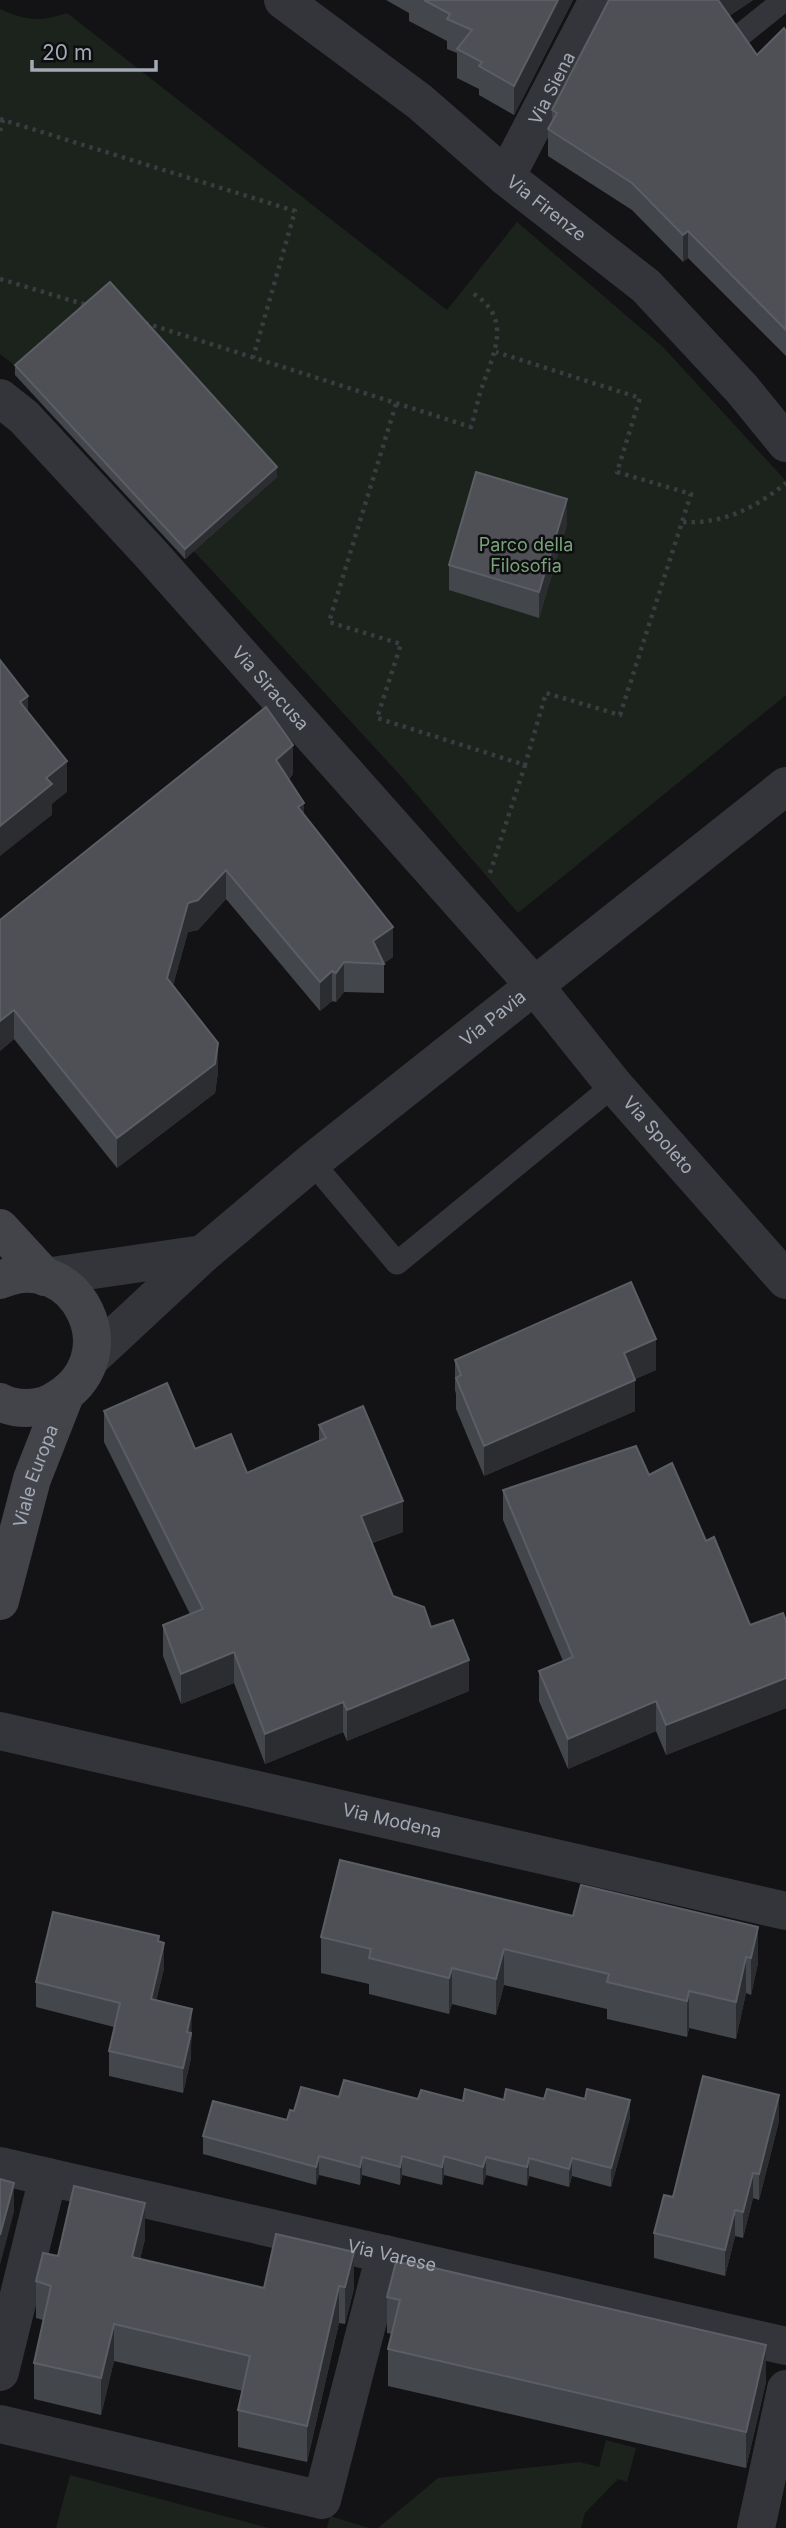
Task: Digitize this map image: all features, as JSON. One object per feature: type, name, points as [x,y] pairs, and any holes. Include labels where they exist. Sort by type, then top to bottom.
[{"type":"street","name":"Via Firenze","points":[[283,0],[420,102],[506,177],[646,286],[742,389],[786,443]]},
{"type":"street","name":"Via Siena","points":[[506,177],[598,0]]},
{"type":"street","name":"Via Siracusa","points":[[0,398],[24,417],[150,553],[534,985]]},
{"type":"street","name":"Via Pavia","points":[[90,1359],[203,1254],[312,1162],[786,786]]},
{"type":"street","name":"Via Spoleto","points":[[534,985],[614,1085],[786,1280]]},
{"type":"street","points":[[0,1228],[45,1277],[64,1286],[79,1300],[89,1318],[93,1339],[90,1359]]},
{"type":"street","points":[[0,1280],[24,1274],[45,1277],[203,1254]]},
{"type":"street","name":"Viale Europa","points":[[0,1601],[32,1479],[65,1395],[81,1379],[90,1359]]},
{"type":"street","points":[[0,1402],[26,1408],[47,1405],[65,1395]]},
{"type":"street","name":"Via Modena","points":[[0,1731],[786,1911]]},
{"type":"street","name":"Via Varese","points":[[0,2166],[786,2346]]},
{"type":"street","points":[[0,2372],[48,2177]]},
{"type":"street","points":[[0,2424],[323,2500],[385,2254]]},
{"type":"street","points":[[756,2528],[786,2389]]},
{"type":"lane","points":[[743,33],[784,0]]},
{"type":"lane","points":[[312,1162],[397,1263],[614,1085]]},
{"type":"path","points":[[0,131],[2,120],[295,211],[253,358]]},
{"type":"path","points":[[0,278],[101,309]]},
{"type":"path","points":[[139,321],[471,427],[481,390],[496,352],[498,327],[493,312],[484,300],[471,292]]},
{"type":"path","points":[[490,873],[546,693],[620,715],[691,494],[617,472],[640,398],[496,352]]},
{"type":"path","points":[[397,404],[329,622],[401,644],[377,718],[525,765]]},
{"type":"path","points":[[683,522],[697,523],[734,515],[752,508],[786,483]]},
{"type":"green space","name":"Parco della Filosofia","points":[[0,9],[33,19],[67,13],[447,310],[517,222],[663,347],[786,481],[786,695],[518,913],[400,775],[205,563],[18,368],[0,354]]},
{"type":"green space","points":[[606,2440],[636,2448],[627,2482],[618,2479],[585,2513],[581,2528],[378,2528],[438,2478],[580,2462],[599,2467]]},
{"type":"green space","points":[[70,2475],[269,2528],[56,2528]]},
{"type":"green space","points":[[330,2516],[369,2528],[327,2528]]},
{"type":"building","points":[[424,0],[558,0],[514,86],[479,66],[482,62],[457,49],[472,30],[447,19],[450,14]]},
{"type":"building","points":[[609,0],[718,0],[757,55],[784,28],[786,31],[786,330],[688,231],[683,235],[632,183],[548,129],[557,113],[552,110]]},
{"type":"building","points":[[110,282],[277,467],[185,549],[15,365]]},
{"type":"building","points":[[476,472],[567,499],[539,592],[449,565]]},
{"type":"building","points":[[0,660],[28,696],[20,702],[67,761],[46,778],[52,784],[0,826]]},
{"type":"building","points":[[266,707],[293,745],[276,760],[304,803],[298,807],[393,927],[373,941],[384,964],[344,962],[336,973],[332,971],[320,982],[226,870],[198,900],[188,903],[167,978],[218,1043],[215,1064],[117,1138],[14,1010],[0,1021],[0,920]]},
{"type":"building","points":[[631,1282],[656,1339],[624,1353],[635,1380],[484,1446],[456,1378],[461,1375],[455,1360]]},
{"type":"building","points":[[167,1383],[195,1449],[231,1434],[247,1473],[326,1438],[319,1425],[363,1406],[403,1501],[361,1516],[393,1596],[424,1607],[431,1627],[453,1620],[469,1660],[347,1710],[343,1702],[265,1734],[234,1652],[181,1674],[163,1625],[203,1609],[104,1411]]},
{"type":"building","points":[[636,1446],[649,1475],[672,1463],[706,1541],[714,1537],[750,1625],[783,1613],[786,1621],[786,1678],[666,1725],[656,1701],[568,1739],[539,1671],[573,1657],[503,1490]]},
{"type":"building","points":[[340,1860],[573,1916],[581,1885],[758,1927],[751,1958],[746,1957],[736,2002],[689,1991],[687,2001],[607,1982],[609,1974],[504,1949],[496,1979],[452,1968],[449,1978],[369,1958],[371,1949],[321,1937]]},
{"type":"building","points":[[53,1912],[159,1936],[158,1941],[164,1943],[151,1999],[192,2009],[187,2032],[191,2033],[183,2068],[109,2051],[120,2003],[36,1982]]},
{"type":"building","points":[[703,2076],[779,2095],[759,2174],[753,2173],[743,2212],[735,2210],[725,2250],[654,2233],[664,2195],[673,2197]]},
{"type":"building","points":[[344,2080],[418,2099],[421,2090],[463,2101],[465,2089],[504,2100],[506,2089],[544,2099],[547,2089],[585,2099],[587,2089],[630,2100],[611,2168],[572,2158],[569,2169],[529,2158],[527,2167],[486,2157],[483,2167],[444,2156],[442,2167],[402,2156],[400,2167],[362,2157],[360,2167],[319,2156],[316,2167],[203,2136],[213,2101],[287,2120],[290,2110],[294,2111],[301,2087],[339,2097]]},
{"type":"building","points":[[0,2179],[14,2183],[0,2235]]},
{"type":"building","points":[[74,2186],[145,2203],[132,2257],[264,2288],[276,2234],[354,2252],[345,2287],[339,2286],[307,2426],[238,2410],[250,2356],[114,2324],[101,2378],[34,2363],[51,2286],[36,2281],[43,2253],[58,2256]]},
{"type":"building","points":[[396,2262],[408,2262],[766,2345],[746,2432],[388,2349],[400,2300],[387,2297]]}]
